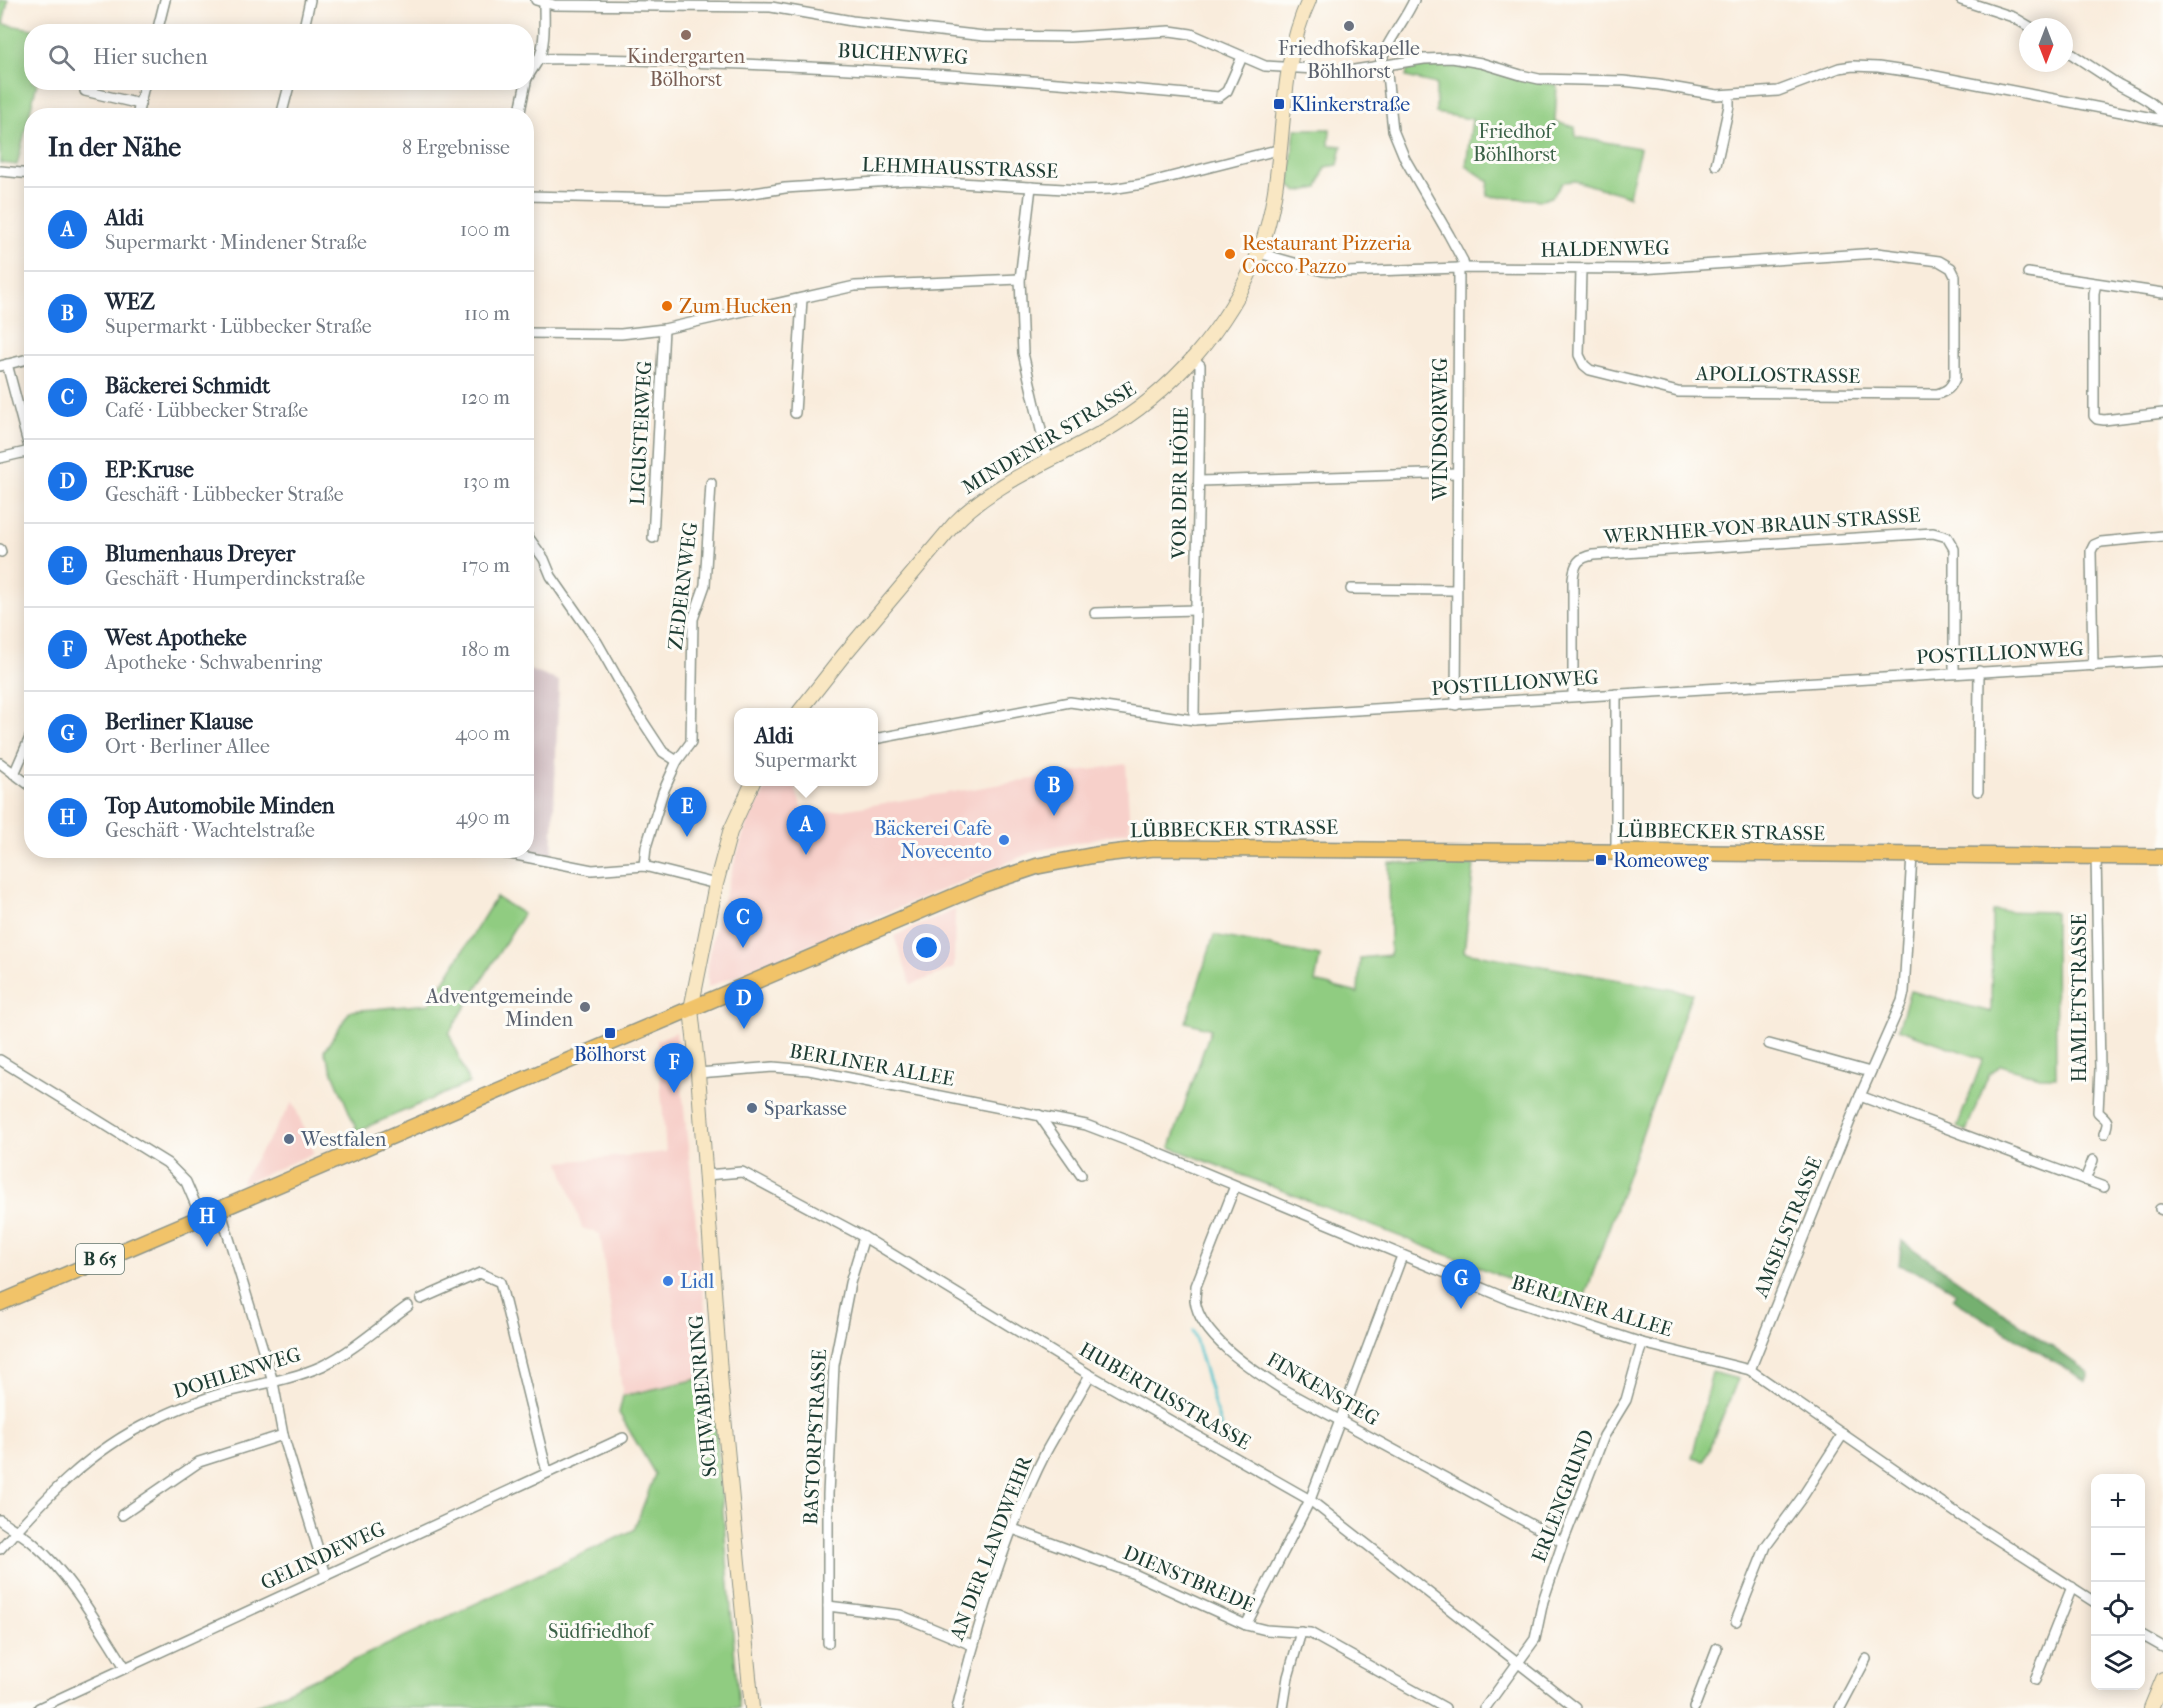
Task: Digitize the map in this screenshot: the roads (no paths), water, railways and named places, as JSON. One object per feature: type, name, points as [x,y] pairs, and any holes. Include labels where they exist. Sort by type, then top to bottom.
[{"type":"main road","name":"LÜBBECKER STRASSE","points":[[0,1303],[981,885],[1038,866],[1095,855],[1154,848],[2163,857]]},
{"type":"street","points":[[159,24],[165,0]]},
{"type":"street","points":[[305,24],[310,0]]},
{"type":"street","name":"MINDENER STRASSE","points":[[802,708],[850,647],[971,506],[1005,483],[1100,434],[1140,408],[1194,360],[1227,314],[1259,253],[1272,212],[1279,176],[1289,68],[1294,42],[1309,0]]},
{"type":"street","points":[[1383,65],[1382,58],[1408,14],[1413,0]]},
{"type":"street","points":[[1961,0],[2019,21]]},
{"type":"street","points":[[534,65],[542,46],[540,2],[554,5],[771,7],[885,26],[984,36],[1071,37],[1170,31],[1191,34],[1264,66],[1348,71],[1424,59],[1452,58],[1481,63],[1539,79],[1623,81],[1729,96],[1778,91],[1839,68],[1878,67],[2163,120]]},
{"type":"street","points":[[2073,55],[2143,97],[2156,106],[2163,115]]},
{"type":"street","name":"BUCHENWEG","points":[[538,60],[581,59],[780,65],[1036,80],[1219,97],[1227,91],[1242,57]]},
{"type":"street","name":"WINDSORWEG","points":[[1383,65],[1393,130],[1405,159],[1463,261],[1461,268],[1457,473],[1456,705]]},
{"type":"street","points":[[139,108],[143,90]]},
{"type":"street","points":[[283,108],[289,90]]},
{"type":"street","points":[[521,108],[524,90]]},
{"type":"street","points":[[85,91],[140,104]]},
{"type":"street","points":[[1716,165],[1729,106],[1729,96]]},
{"type":"street","name":"LEHMHAUSSTRASSE","points":[[534,196],[701,198],[735,196],[785,188],[907,180],[1082,190],[1111,189],[1143,184],[1281,149]]},
{"type":"street","points":[[0,171],[24,173]]},
{"type":"street","points":[[1031,187],[1020,279],[1023,353],[1048,460]]},
{"type":"street","name":"HALDENWEG","points":[[1259,253],[1323,271],[1345,272],[1461,268],[1674,267],[1876,253],[1939,261],[1951,268]]},
{"type":"street","name":"APOLLOSTRASSE","points":[[1581,268],[1579,355],[1584,365],[1590,370],[1678,392],[1937,394],[1946,392],[1955,378],[1956,283],[1951,268]]},
{"type":"street","points":[[2028,273],[2163,293]]},
{"type":"street","points":[[534,333],[621,334],[664,329],[855,286],[1020,279]]},
{"type":"street","points":[[2096,284],[2094,416],[2104,420],[2163,413]]},
{"type":"street","points":[[795,412],[802,298]]},
{"type":"street","name":"LIGUSTERWEG","points":[[653,538],[664,329]]},
{"type":"street","points":[[24,360],[4,365],[24,431]]},
{"type":"street","name":"VOR DER HÖHE","points":[[1194,360],[1200,365],[1200,481],[1194,720]]},
{"type":"street","points":[[0,458],[24,452]]},
{"type":"street","points":[[1200,481],[1457,473]]},
{"type":"street","name":"ZEDERNWEG","points":[[644,866],[646,847],[663,792],[677,761],[690,742],[693,620],[705,585],[711,483]]},
{"type":"street","name":"WERNHER-VON-BRAUN-STRASSE","points":[[1573,696],[1573,578],[1574,566],[1583,557],[1933,533],[1947,537],[1954,549],[1954,673]]},
{"type":"street","points":[[2093,666],[2091,551],[2094,545],[2101,542],[2163,536]]},
{"type":"street","points":[[534,545],[544,559],[551,576],[597,642],[636,711],[663,752],[677,761]]},
{"type":"street","points":[[1351,589],[1456,590]]},
{"type":"street","points":[[1095,613],[1195,610]]},
{"type":"street","name":"POSTILLIONWEG","points":[[878,739],[1070,702],[1194,720],[1979,671],[2163,662]]},
{"type":"street","points":[[1978,791],[1979,671]]},
{"type":"street","points":[[1616,694],[1616,852]]},
{"type":"street","points":[[14,774],[24,751]]},
{"type":"street","points":[[0,763],[24,781]]},
{"type":"street","points":[[691,1009],[716,884],[730,832],[751,786]]},
{"type":"street","name":"AMSELSTRASSE","points":[[1750,1370],[1904,992],[1912,855]]},
{"type":"street","name":"HAMLETSTRASSE","points":[[2096,856],[2100,1069],[2097,1105],[2098,1112],[2105,1117],[2108,1124],[2104,1134]]},
{"type":"street","points":[[528,858],[592,870],[644,866],[716,884]]},
{"type":"street","name":"SCHWABENRING","points":[[691,1009],[698,1073],[721,1386],[752,1708]]},
{"type":"street","points":[[1769,1044],[1870,1072]]},
{"type":"street","points":[[0,1060],[167,1163],[186,1182],[201,1217]]},
{"type":"street","name":"BERLINER ALLEE","points":[[698,1073],[773,1067],[809,1070],[1086,1125],[1508,1299],[1642,1343],[1750,1370],[1961,1516],[2091,1600]]},
{"type":"street","points":[[1860,1096],[2104,1187]]},
{"type":"street","points":[[1039,1115],[1081,1175]]},
{"type":"street","points":[[2085,1180],[2093,1160]]},
{"type":"street","name":"HUBERTUSSTRASSE","points":[[706,1175],[742,1172],[864,1237],[1090,1375],[1310,1500],[1576,1708]]},
{"type":"street","name":"FINKENSTEG","points":[[1235,1186],[1196,1286],[1195,1299],[1198,1311],[1204,1323],[1220,1341],[1254,1370],[1282,1389],[1563,1542]]},
{"type":"street","points":[[220,1209],[273,1382],[283,1435],[326,1575]]},
{"type":"street","name":"BASTORPSTRASSE","points":[[828,1643],[828,1494],[834,1365],[850,1283],[864,1237]]},
{"type":"street","points":[[1246,1625],[1310,1500],[1402,1256]]},
{"type":"street","points":[[421,1299],[480,1273],[500,1282],[547,1472]]},
{"type":"street","name":"DOHLENWEG","points":[[0,1550],[46,1497],[69,1475],[122,1437],[151,1421],[205,1399],[273,1382],[322,1366],[350,1349],[408,1306]]},
{"type":"street","name":"ERLENGRUND","points":[[1485,1708],[1534,1639],[1543,1601],[1563,1542],[1604,1436],[1626,1400],[1642,1343]]},
{"type":"street","name":"AN DER LANDWEHR","points":[[957,1708],[972,1645],[1013,1529],[1048,1450],[1090,1375]]},
{"type":"street","points":[[1736,1621],[1766,1546],[1803,1496],[1843,1434]]},
{"type":"street","points":[[122,1515],[199,1462],[283,1435]]},
{"type":"street","name":"GELINDEWEG","points":[[39,1708],[623,1438]]},
{"type":"street","points":[[0,1520],[33,1543],[48,1557],[83,1600],[125,1667]]},
{"type":"street","name":"DIENSTBREDE","points":[[1013,1529],[1131,1573],[1246,1625],[1266,1630],[1310,1633],[1445,1708]]},
{"type":"street","points":[[2035,1680],[2072,1587]]},
{"type":"street","points":[[828,1606],[900,1615],[972,1645]]},
{"type":"street","points":[[1283,1708],[1288,1677],[1300,1632]]},
{"type":"street","points":[[2144,1636],[2163,1647]]},
{"type":"street","points":[[1694,1708],[1717,1648]]},
{"type":"street","points":[[1840,1708],[1866,1659]]},
{"type":"street","points":[[2151,1708],[2163,1679]]},
{"type":"waterway","points":[[1193,1331],[1223,1434]]},
{"type":"place","name":"Friedhofskapelle Böhlhorst","points":[[1349,26]]},
{"type":"place","name":"Kindergarten Bölhorst","points":[[686,35]]},
{"type":"place","name":"Klinkerstraße","points":[[1279,104]]},
{"type":"place","name":"Restaurant Pizzeria Cocco Pazzo","points":[[1230,254]]},
{"type":"place","name":"Zum Hucken","points":[[667,306]]},
{"type":"place","name":"WEZ","points":[[1054,816]]},
{"type":"place","name":"Blumenhaus Dreyer","points":[[687,837]]},
{"type":"place","name":"Bäckerei Cafe Novecento","points":[[1004,840]]},
{"type":"place","name":"Aldi","points":[[806,855]]},
{"type":"place","name":"Romeoweg","points":[[1601,860]]},
{"type":"place","name":"Bäckerei Schmidt","points":[[743,948]]},
{"type":"place","name":"Adventgemeinde Minden","points":[[585,1007]]},
{"type":"place","name":"EP:Kruse","points":[[744,1029]]},
{"type":"place","name":"Bölhorst","points":[[610,1033]]},
{"type":"place","name":"West Apotheke","points":[[674,1093]]},
{"type":"place","name":"Sparkasse","points":[[752,1108]]},
{"type":"place","name":"Westfalen","points":[[289,1139]]},
{"type":"place","name":"Top Automobile Minden","points":[[207,1247]]},
{"type":"place","name":"Lidl","points":[[668,1281]]},
{"type":"place","name":"Berliner Klause","points":[[1461,1309]]},
{"type":"park label","name":"Friedhof Böhlhorst","points":[[1515,142]]},
{"type":"park label","name":"Südfriedhof","points":[[599,1631]]}]
